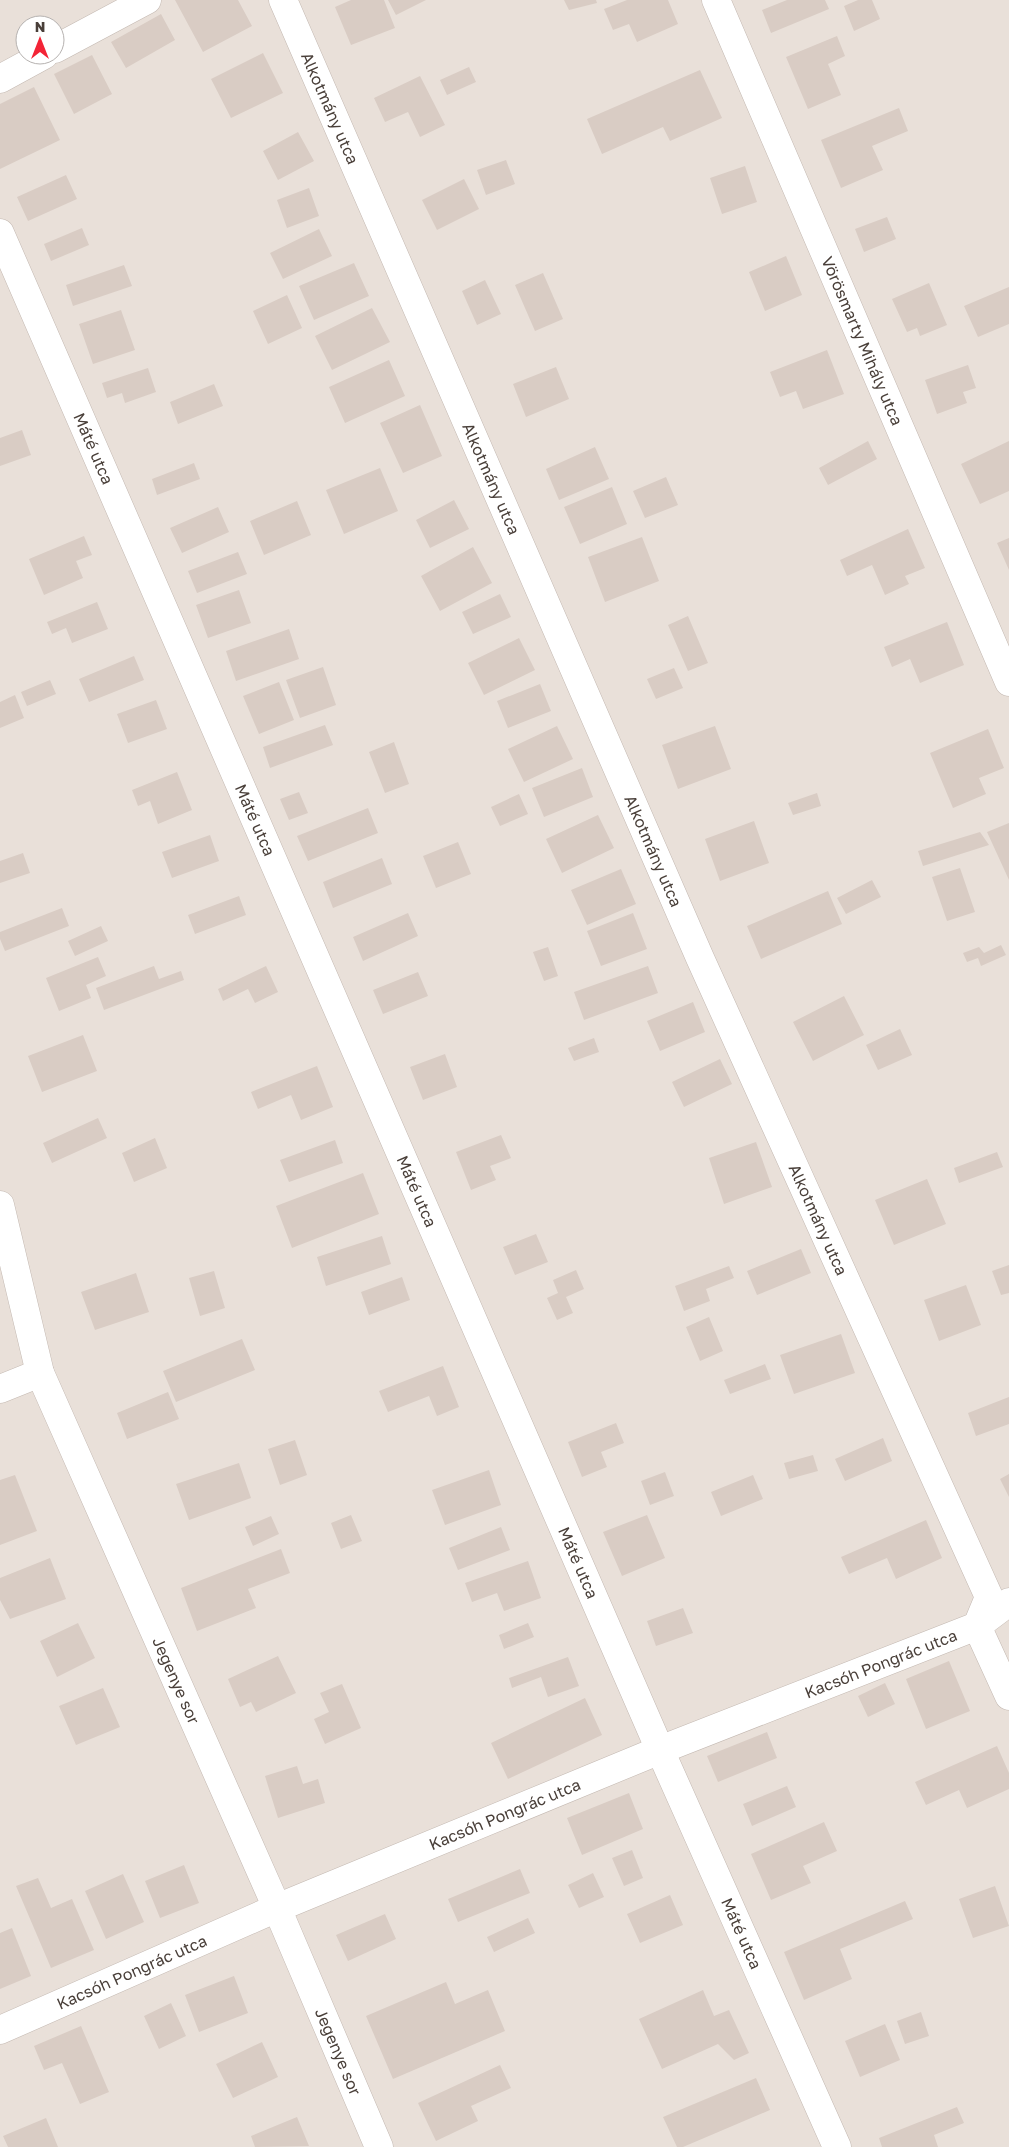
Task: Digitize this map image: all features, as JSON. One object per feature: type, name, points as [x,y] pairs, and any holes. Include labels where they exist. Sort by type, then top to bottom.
[{"type":"street","points":[[65,44],[147,0]]},
{"type":"street","name":"Alkotmány utca","points":[[283,0],[700,958],[989,1597],[977,1626]]},
{"type":"street","name":"Vörösmarty Mihály utca","points":[[716,0],[1009,682]]},
{"type":"street","points":[[0,79],[26,65]]},
{"type":"street","name":"Máté utca","points":[[0,233],[660,1750],[837,2147]]},
{"type":"street","name":"Jegenye sor","points":[[0,1205],[40,1373],[277,1908],[379,2147]]},
{"type":"street","points":[[0,1389],[40,1373]]},
{"type":"street","name":"Kacsóh Pongrác utca","points":[[0,2030],[277,1908],[660,1750],[977,1626],[1009,1602]]},
{"type":"street","points":[[977,1626],[1009,1696]]},
{"type":"shaded area","points":[[0,0],[1009,0],[1009,2147],[0,2147]]},
{"type":"building","points":[[175,0],[238,0],[252,26],[203,52]]},
{"type":"building","points":[[351,0],[384,0],[395,28],[351,45],[335,7]]},
{"type":"building","points":[[388,0],[426,0],[396,15]]},
{"type":"building","points":[[564,0],[596,0],[597,3],[569,10]]},
{"type":"building","points":[[627,0],[668,0],[678,24],[637,42],[629,24],[613,30],[604,9]]},
{"type":"building","points":[[787,0],[825,0],[829,9],[771,33],[762,10]]},
{"type":"building","points":[[858,0],[872,0],[880,19],[854,31],[844,6]]},
{"type":"building","points":[[161,14],[175,40],[126,68],[111,42]]},
{"type":"building","points":[[837,36],[845,56],[828,64],[841,95],[808,109],[786,57]]},
{"type":"building","points":[[263,53],[283,93],[231,118],[211,79]]},
{"type":"building","points":[[92,55],[112,94],[74,114],[54,74]]},
{"type":"building","points":[[469,67],[476,82],[447,95],[440,80]]},
{"type":"building","points":[[700,70],[722,118],[670,141],[663,127],[602,154],[587,119]]},
{"type":"building","points":[[420,76],[445,125],[420,137],[408,112],[385,122],[374,98]]},
{"type":"building","points":[[34,87],[60,140],[0,169],[0,104]]},
{"type":"building","points":[[899,108],[908,131],[872,146],[883,170],[841,188],[821,140]]},
{"type":"building","points":[[298,132],[314,161],[278,180],[263,151]]},
{"type":"building","points":[[506,160],[515,184],[486,195],[477,170]]},
{"type":"building","points":[[745,166],[757,202],[722,214],[710,178]]},
{"type":"building","points":[[66,175],[77,199],[28,221],[17,197]]},
{"type":"building","points":[[464,179],[479,209],[437,230],[422,200]]},
{"type":"building","points":[[309,188],[319,216],[287,228],[277,200]]},
{"type":"building","points":[[887,217],[896,239],[864,252],[855,229]]},
{"type":"building","points":[[82,228],[89,245],[51,261],[44,244]]},
{"type":"building","points":[[319,229],[332,256],[283,279],[270,253]]},
{"type":"building","points":[[786,256],[802,295],[765,311],[749,272]]},
{"type":"building","points":[[354,263],[369,296],[314,320],[299,286]]},
{"type":"building","points":[[124,265],[132,286],[73,306],[66,285]]},
{"type":"building","points":[[543,273],[563,319],[535,331],[515,285]]},
{"type":"building","points":[[485,280],[501,314],[477,325],[462,291]]},
{"type":"building","points":[[929,283],[947,325],[920,336],[917,328],[907,332],[892,299]]},
{"type":"building","points":[[1009,287],[1009,324],[978,337],[964,306]]},
{"type":"building","points":[[287,295],[302,328],[268,344],[253,311]]},
{"type":"building","points":[[372,308],[390,342],[332,370],[315,336]]},
{"type":"building","points":[[121,310],[135,350],[93,364],[79,324]]},
{"type":"building","points":[[827,350],[844,394],[803,409],[796,391],[780,397],[770,372]]},
{"type":"building","points":[[389,360],[405,396],[345,423],[329,387]]},
{"type":"building","points":[[968,365],[976,388],[963,392],[967,403],[937,414],[925,380]]},
{"type":"building","points":[[556,367],[569,399],[526,417],[513,384]]},
{"type":"building","points":[[148,368],[156,392],[125,403],[122,393],[107,398],[102,383]]},
{"type":"building","points":[[214,384],[223,406],[178,424],[170,402]]},
{"type":"building","points":[[420,405],[442,456],[403,473],[380,423]]},
{"type":"building","points":[[22,430],[31,455],[0,466],[0,438]]},
{"type":"building","points":[[868,441],[877,459],[828,485],[819,468]]},
{"type":"building","points":[[1009,441],[1009,491],[980,504],[961,464]]},
{"type":"building","points":[[595,447],[609,479],[559,500],[546,469]]},
{"type":"building","points":[[194,463],[200,479],[157,495],[152,479]]},
{"type":"building","points":[[380,468],[398,511],[344,534],[326,490]]},
{"type":"building","points":[[666,477],[678,505],[645,518],[633,491]]},
{"type":"building","points":[[612,487],[627,524],[580,544],[564,507]]},
{"type":"building","points":[[454,500],[469,529],[430,548],[416,520]]},
{"type":"building","points":[[297,501],[311,535],[264,555],[250,521]]},
{"type":"building","points":[[218,507],[229,532],[182,553],[170,528]]},
{"type":"building","points":[[908,529],[925,568],[905,576],[909,584],[885,595],[872,565],[847,576],[840,560]]},
{"type":"building","points":[[84,536],[92,555],[76,561],[83,578],[44,595],[29,559]]},
{"type":"building","points":[[642,537],[659,581],[605,602],[588,557]]},
{"type":"building","points":[[1009,538],[1009,570],[997,543]]},
{"type":"building","points":[[473,547],[492,583],[440,611],[421,576]]},
{"type":"building","points":[[238,552],[247,574],[197,593],[188,571]]},
{"type":"building","points":[[239,590],[251,623],[208,638],[196,605]]},
{"type":"building","points":[[500,594],[511,617],[473,634],[462,612]]},
{"type":"building","points":[[97,602],[108,629],[72,643],[66,628],[52,634],[47,622]]},
{"type":"building","points":[[688,616],[708,663],[688,671],[668,625]]},
{"type":"building","points":[[947,622],[964,665],[920,683],[910,659],[892,667],[884,647]]},
{"type":"building","points":[[289,629],[299,659],[236,681],[226,651]]},
{"type":"building","points":[[519,638],[535,670],[484,695],[468,663]]},
{"type":"building","points":[[134,656],[144,680],[89,702],[79,679]]},
{"type":"building","points":[[323,667],[336,705],[300,718],[286,680]]},
{"type":"building","points":[[674,668],[683,688],[656,699],[647,679]]},
{"type":"building","points":[[50,680],[56,694],[27,706],[21,692]]},
{"type":"building","points":[[279,682],[294,720],[259,734],[243,696]]},
{"type":"building","points":[[540,684],[551,711],[508,728],[497,701]]},
{"type":"building","points":[[15,695],[24,718],[0,728],[0,702]]},
{"type":"building","points":[[156,700],[167,729],[128,743],[117,714]]},
{"type":"building","points":[[325,725],[333,745],[270,768],[263,747]]},
{"type":"building","points":[[557,726],[573,759],[524,782],[508,749]]},
{"type":"building","points":[[715,726],[731,769],[678,789],[662,745]]},
{"type":"building","points":[[988,729],[1004,768],[979,778],[986,794],[953,808],[930,753]]},
{"type":"building","points":[[394,742],[409,784],[385,793],[369,752]]},
{"type":"building","points":[[582,768],[593,797],[544,817],[532,788]]},
{"type":"building","points":[[177,772],[192,810],[158,824],[150,801],[138,806],[132,790]]},
{"type":"building","points":[[299,792],[308,813],[289,820],[280,799]]},
{"type":"building","points":[[817,793],[821,806],[793,815],[788,803]]},
{"type":"building","points":[[519,794],[528,814],[500,826],[491,807]]},
{"type":"building","points":[[368,808],[378,833],[308,861],[297,836]]},
{"type":"building","points":[[598,815],[614,848],[562,873],[546,839]]},
{"type":"building","points":[[754,821],[769,863],[720,881],[705,839]]},
{"type":"building","points":[[1009,823],[1009,880],[987,832]]},
{"type":"building","points":[[980,832],[989,845],[923,866],[918,851]]},
{"type":"building","points":[[210,835],[219,861],[172,878],[162,852]]},
{"type":"building","points":[[458,842],[471,874],[436,888],[423,856]]},
{"type":"building","points":[[23,853],[30,873],[0,883],[0,861]]},
{"type":"building","points":[[382,858],[392,884],[333,908],[323,882]]},
{"type":"building","points":[[960,868],[975,912],[947,921],[932,877]]},
{"type":"building","points":[[621,869],[636,904],[587,925],[571,890]]},
{"type":"building","points":[[872,880],[881,897],[846,914],[837,898]]},
{"type":"building","points":[[828,891],[842,924],[761,959],[747,926]]},
{"type":"building","points":[[239,896],[246,915],[195,934],[188,915]]},
{"type":"building","points":[[62,908],[69,926],[5,951],[0,939],[0,932]]},
{"type":"building","points":[[408,913],[418,936],[363,961],[353,937]]},
{"type":"building","points":[[633,913],[647,949],[601,966],[587,931]]},
{"type":"building","points":[[101,926],[108,941],[75,956],[68,941]]},
{"type":"building","points":[[1001,945],[1006,955],[981,966],[978,958],[967,962],[963,953],[979,947],[984,953]]},
{"type":"building","points":[[548,947],[558,976],[544,981],[533,952]]},
{"type":"building","points":[[98,957],[106,976],[86,985],[91,998],[59,1011],[46,978]]},
{"type":"building","points":[[154,966],[159,979],[181,971],[184,980],[104,1010],[96,988]]},
{"type":"building","points":[[266,966],[278,992],[255,1003],[248,989],[223,1001],[218,989]]},
{"type":"building","points":[[648,966],[658,993],[584,1020],[574,992]]},
{"type":"building","points":[[418,972],[428,996],[383,1014],[373,990]]},
{"type":"building","points":[[844,996],[864,1035],[813,1061],[793,1022]]},
{"type":"building","points":[[693,1002],[705,1032],[660,1051],[647,1021]]},
{"type":"building","points":[[900,1029],[912,1055],[878,1070],[866,1045]]},
{"type":"building","points":[[83,1035],[97,1071],[42,1092],[28,1056]]},
{"type":"building","points":[[594,1038],[599,1052],[574,1061],[568,1048]]},
{"type":"building","points":[[445,1054],[457,1087],[423,1100],[410,1067]]},
{"type":"building","points":[[720,1059],[732,1084],[684,1107],[672,1082]]},
{"type":"building","points":[[317,1066],[333,1107],[301,1120],[291,1095],[258,1109],[251,1092]]},
{"type":"building","points":[[98,1118],[107,1138],[52,1163],[43,1143]]},
{"type":"building","points":[[501,1135],[511,1158],[490,1166],[496,1180],[471,1190],[456,1152]]},
{"type":"building","points":[[155,1138],[167,1168],[134,1182],[122,1153]]},
{"type":"building","points":[[335,1140],[343,1163],[289,1182],[280,1160]]},
{"type":"building","points":[[756,1142],[772,1187],[724,1204],[709,1158]]},
{"type":"building","points":[[997,1152],[1003,1167],[959,1183],[954,1168]]},
{"type":"building","points":[[363,1173],[379,1214],[292,1248],[276,1206]]},
{"type":"building","points":[[927,1179],[946,1224],[894,1245],[875,1200]]},
{"type":"building","points":[[536,1234],[548,1262],[515,1275],[503,1247]]},
{"type":"building","points":[[382,1236],[391,1264],[326,1286],[317,1257]]},
{"type":"building","points":[[801,1249],[811,1273],[757,1295],[747,1271]]},
{"type":"building","points":[[1009,1265],[1009,1293],[1001,1295],[992,1271]]},
{"type":"building","points":[[729,1266],[734,1278],[706,1289],[710,1301],[684,1311],[675,1286]]},
{"type":"building","points":[[576,1270],[584,1289],[566,1297],[573,1313],[557,1320],[547,1298],[558,1293],[553,1280]]},
{"type":"building","points":[[214,1271],[225,1308],[200,1316],[189,1278]]},
{"type":"building","points":[[136,1273],[149,1312],[95,1330],[81,1292]]},
{"type":"building","points":[[402,1277],[410,1300],[369,1315],[361,1292]]},
{"type":"building","points":[[966,1285],[981,1325],[939,1341],[924,1300]]},
{"type":"building","points":[[709,1317],[723,1351],[700,1361],[686,1327]]},
{"type":"building","points":[[841,1334],[855,1373],[794,1394],[780,1355]]},
{"type":"building","points":[[242,1339],[255,1370],[176,1402],[163,1371]]},
{"type":"building","points":[[765,1364],[771,1379],[730,1394],[724,1380]]},
{"type":"building","points":[[443,1366],[459,1407],[437,1416],[429,1396],[388,1412],[379,1391]]},
{"type":"building","points":[[168,1392],[179,1419],[127,1439],[117,1413]]},
{"type":"building","points":[[1009,1397],[1009,1424],[976,1436],[968,1413]]},
{"type":"building","points":[[616,1423],[624,1443],[601,1452],[607,1467],[582,1477],[568,1442]]},
{"type":"building","points":[[883,1438],[892,1461],[845,1481],[835,1459]]},
{"type":"building","points":[[295,1440],[307,1475],[280,1485],[268,1449]]},
{"type":"building","points":[[813,1455],[818,1471],[789,1479],[784,1463]]},
{"type":"building","points":[[239,1463],[251,1498],[189,1520],[176,1484]]},
{"type":"building","points":[[489,1470],[501,1505],[445,1525],[432,1490]]},
{"type":"building","points":[[665,1472],[674,1496],[650,1505],[641,1481]]},
{"type":"building","points":[[1009,1474],[1009,1497],[1000,1479]]},
{"type":"building","points":[[15,1475],[37,1531],[0,1545],[0,1480]]},
{"type":"building","points":[[753,1475],[763,1499],[721,1516],[711,1492]]},
{"type":"building","points":[[351,1515],[362,1541],[341,1549],[331,1523]]},
{"type":"building","points":[[647,1515],[665,1558],[622,1576],[603,1532]]},
{"type":"building","points":[[271,1516],[279,1534],[253,1546],[245,1527]]},
{"type":"building","points":[[926,1520],[942,1558],[896,1579],[887,1558],[849,1574],[841,1557]]},
{"type":"building","points":[[501,1527],[510,1550],[458,1570],[449,1548]]},
{"type":"building","points":[[281,1549],[290,1573],[248,1589],[256,1608],[197,1631],[181,1588]]},
{"type":"building","points":[[50,1558],[66,1599],[10,1619],[0,1600],[0,1578]]},
{"type":"building","points":[[528,1561],[541,1598],[504,1611],[497,1593],[472,1602],[465,1583]]},
{"type":"building","points":[[683,1608],[693,1633],[656,1646],[647,1621]]},
{"type":"building","points":[[78,1623],[95,1658],[57,1677],[40,1641]]},
{"type":"building","points":[[528,1623],[534,1637],[504,1649],[499,1635]]},
{"type":"building","points":[[278,1656],[296,1693],[256,1712],[251,1702],[240,1707],[228,1679]]},
{"type":"building","points":[[568,1657],[579,1686],[548,1697],[541,1677],[512,1688],[509,1678]]},
{"type":"building","points":[[949,1661],[970,1711],[926,1729],[906,1679]]},
{"type":"building","points":[[885,1683],[895,1704],[868,1717],[858,1696]]},
{"type":"building","points":[[342,1684],[361,1728],[325,1744],[314,1719],[329,1712],[320,1693]]},
{"type":"building","points":[[103,1688],[120,1727],[76,1745],[59,1706]]},
{"type":"building","points":[[585,1698],[602,1735],[508,1779],[491,1743]]},
{"type":"building","points":[[767,1732],[777,1758],[718,1782],[707,1756]]},
{"type":"building","points":[[997,1746],[1009,1773],[1009,1789],[967,1808],[959,1790],[926,1805],[915,1782]]},
{"type":"building","points":[[297,1766],[303,1784],[318,1779],[325,1803],[278,1818],[265,1776]]},
{"type":"building","points":[[787,1786],[796,1807],[752,1826],[743,1804]]},
{"type":"building","points":[[629,1793],[643,1829],[582,1855],[567,1818]]},
{"type":"building","points":[[824,1822],[837,1851],[803,1866],[811,1883],[771,1900],[751,1854]]},
{"type":"building","points":[[632,1850],[643,1878],[624,1886],[612,1858]]},
{"type":"building","points":[[184,1865],[199,1903],[160,1918],[145,1881]]},
{"type":"building","points":[[520,1869],[530,1893],[458,1922],[448,1899]]},
{"type":"building","points":[[593,1873],[604,1897],[579,1908],[568,1885]]},
{"type":"building","points":[[123,1874],[144,1922],[106,1939],[85,1891]]},
{"type":"building","points":[[38,1878],[51,1908],[72,1899],[94,1950],[51,1968],[16,1886]]},
{"type":"building","points":[[995,1886],[1009,1926],[973,1938],[959,1899]]},
{"type":"building","points":[[670,1895],[683,1925],[640,1943],[627,1914]]},
{"type":"building","points":[[905,1901],[913,1919],[840,1949],[852,1979],[804,2000],[784,1952]]},
{"type":"building","points":[[385,1914],[396,1939],[348,1961],[336,1935]]},
{"type":"building","points":[[528,1918],[535,1933],[494,1952],[487,1937]]},
{"type":"building","points":[[12,1928],[31,1976],[0,1989],[0,1933]]},
{"type":"building","points":[[234,1976],[248,2013],[199,2032],[185,1995]]},
{"type":"building","points":[[446,1982],[455,2004],[488,1990],[505,2031],[393,2079],[366,2016]]},
{"type":"building","points":[[703,1990],[714,2016],[729,2010],[749,2053],[734,2060],[718,2044],[662,2069],[639,2019]]},
{"type":"building","points":[[171,2003],[186,2036],[159,2049],[144,2016]]},
{"type":"building","points":[[921,2012],[929,2036],[905,2044],[897,2021]]},
{"type":"building","points":[[885,2024],[900,2060],[860,2077],[845,2041]]},
{"type":"building","points":[[81,2026],[109,2092],[80,2104],[62,2063],[44,2070],[34,2046]]},
{"type":"building","points":[[262,2042],[278,2077],[233,2098],[216,2064]]},
{"type":"building","points":[[500,2065],[511,2088],[471,2106],[478,2121],[436,2141],[418,2103]]},
{"type":"building","points":[[756,2078],[770,2110],[683,2147],[677,2147],[663,2117]]},
{"type":"building","points":[[957,2107],[964,2123],[934,2135],[938,2147],[882,2147],[879,2138]]},
{"type":"building","points":[[297,2117],[309,2146],[255,2147],[251,2136]]},
{"type":"building","points":[[46,2118],[58,2147],[8,2147],[3,2136]]}]
